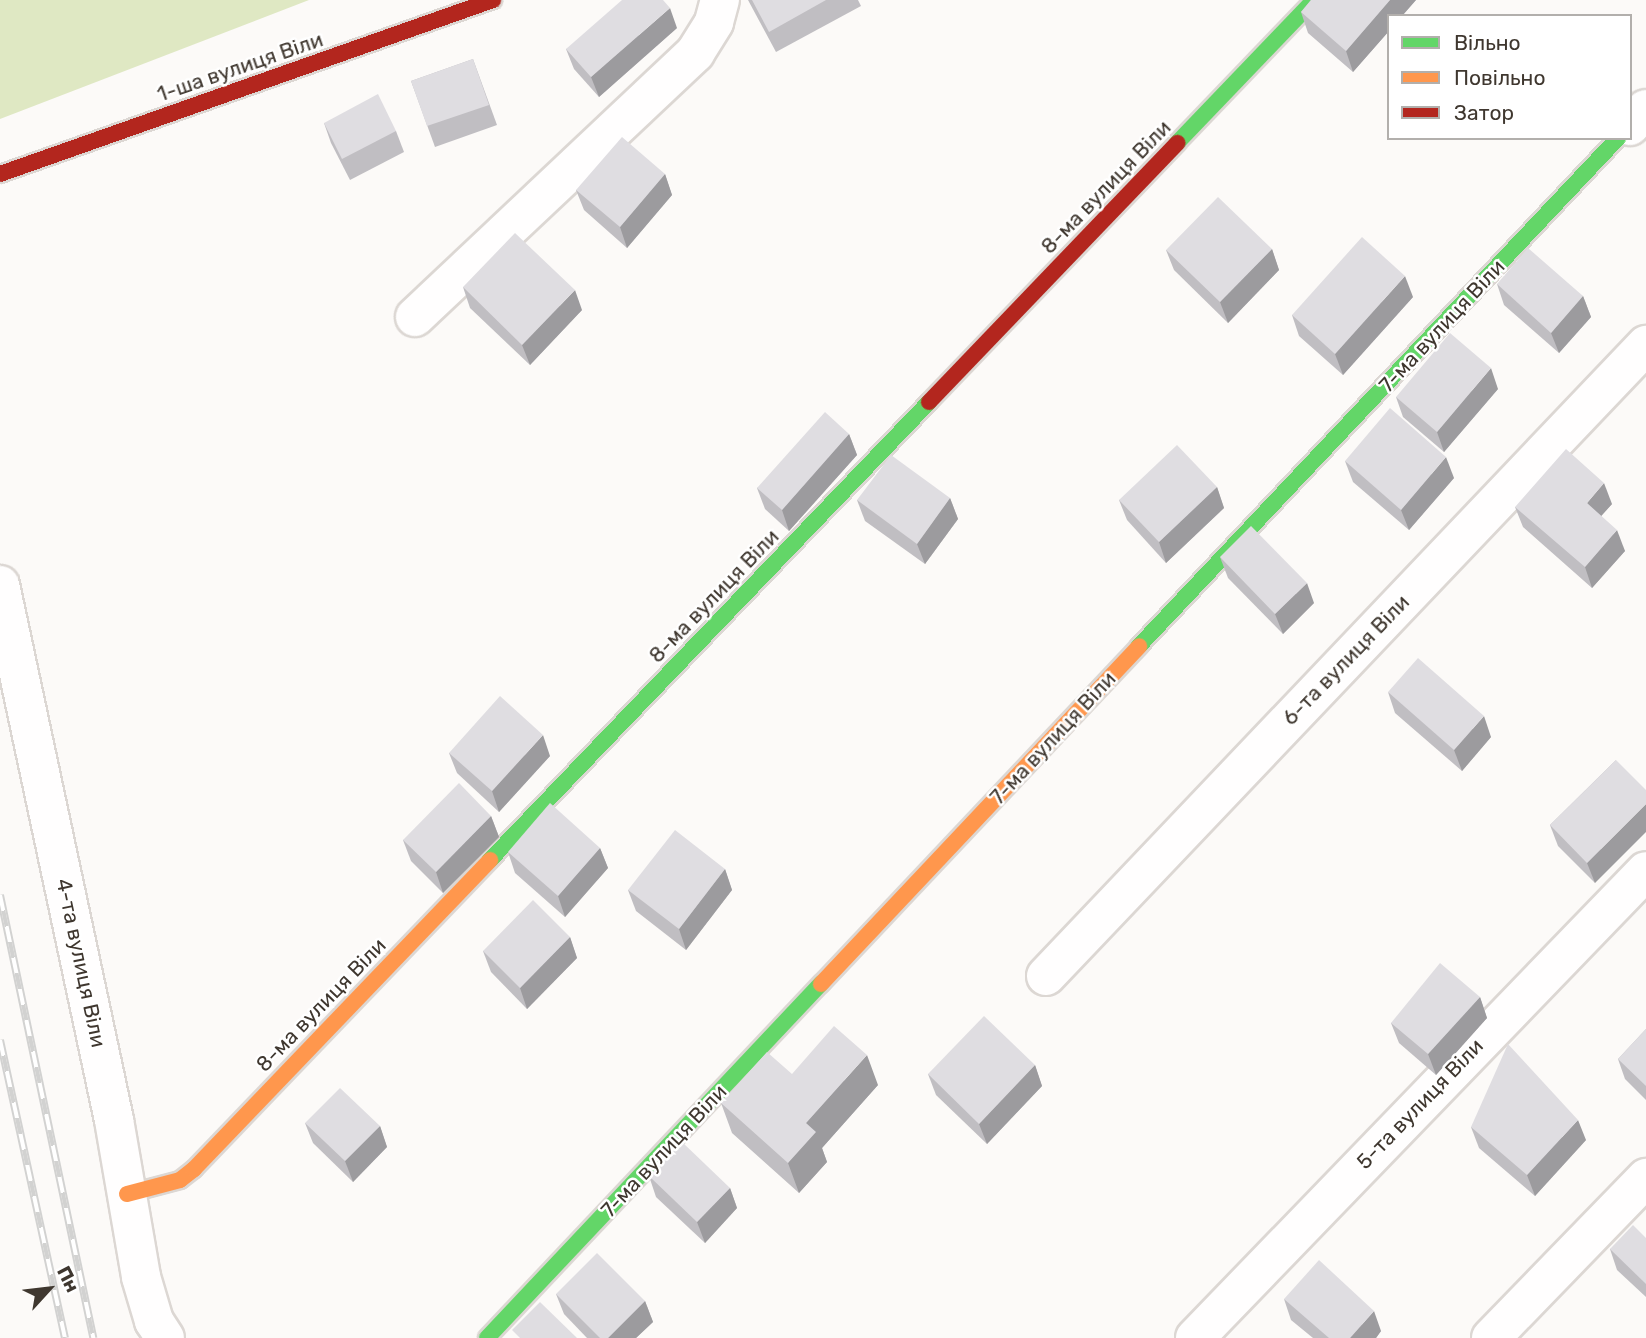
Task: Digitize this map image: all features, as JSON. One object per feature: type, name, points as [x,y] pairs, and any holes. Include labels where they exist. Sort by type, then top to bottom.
[{"type":"street","name":"1-ша вулиця Віли","points":[[0,174],[493,0]]},
{"type":"street","points":[[415,317],[695,53],[714,22],[720,0]]},
{"type":"street","name":"8-ма вулиця Віли","points":[[127,1194],[180,1180],[194,1169],[1314,0]]},
{"type":"street","points":[[1632,124],[1646,109]]},
{"type":"street","name":"7-ма вулиця Віли","points":[[487,1338],[1616,140]]},
{"type":"street","name":"6-та вулиця Віли","points":[[1046,976],[1646,345]]},
{"type":"street","name":"4-та вулиця Віли","points":[[0,585],[127,1194],[141,1277],[154,1321],[165,1338]]},
{"type":"street","name":"5-та вулиця Віли","points":[[1195,1338],[1646,871]]},
{"type":"street","points":[[1491,1338],[1646,1178]]},
{"type":"green space","points":[[0,0],[309,0],[0,119]]},
{"type":"building","points":[[622,0],[663,0],[670,8],[591,77],[566,49]]},
{"type":"building","points":[[752,0],[826,0],[769,32]]},
{"type":"building","points":[[1311,0],[1390,0],[1346,51],[1301,12]]},
{"type":"building","points":[[473,59],[489,105],[427,126],[411,81]]},
{"type":"building","points":[[378,94],[396,131],[342,159],[324,123]]},
{"type":"building","points":[[622,137],[665,174],[620,227],[576,190]]},
{"type":"building","points":[[1218,197],[1272,249],[1220,302],[1166,250]]},
{"type":"building","points":[[515,233],[575,290],[522,345],[463,287]]},
{"type":"building","points":[[1362,237],[1405,276],[1335,354],[1292,315]]},
{"type":"building","points":[[1528,248],[1583,296],[1551,333],[1497,284]]},
{"type":"building","points":[[1450,333],[1491,368],[1437,432],[1396,397]]},
{"type":"building","points":[[1390,408],[1446,457],[1401,510],[1345,461]]},
{"type":"building","points":[[825,412],[849,434],[782,510],[757,488]]},
{"type":"building","points":[[1177,445],[1217,487],[1159,542],[1119,500]]},
{"type":"building","points":[[1566,449],[1604,483],[1587,503],[1617,530],[1585,567],[1515,507]]},
{"type":"building","points":[[891,455],[950,498],[917,544],[857,500]]},
{"type":"building","points":[[1251,526],[1307,583],[1275,614],[1220,557]]},
{"type":"building","points":[[1418,658],[1484,716],[1454,750],[1388,692]]},
{"type":"building","points":[[500,696],[543,735],[492,791],[449,753]]},
{"type":"building","points":[[1616,760],[1646,790],[1646,804],[1587,863],[1550,825]]},
{"type":"building","points":[[459,783],[491,816],[436,872],[403,840]]},
{"type":"building","points":[[550,803],[600,848],[558,896],[508,852]]},
{"type":"building","points":[[675,830],[725,869],[679,929],[628,890]]},
{"type":"building","points":[[533,900],[570,937],[520,988],[483,951]]},
{"type":"building","points":[[1440,963],[1480,997],[1428,1054],[1391,1023]]},
{"type":"building","points":[[984,1016],[1035,1065],[979,1124],[928,1074]]},
{"type":"building","points":[[834,1026],[867,1055],[806,1123],[816,1132],[788,1163],[721,1103],[767,1052],[792,1074]]},
{"type":"building","points":[[1646,1029],[1646,1086],[1618,1059]]},
{"type":"building","points":[[1508,1044],[1578,1120],[1527,1175],[1471,1127]]},
{"type":"building","points":[[340,1088],[380,1126],[345,1161],[305,1123]]},
{"type":"building","points":[[681,1141],[730,1188],[697,1222],[649,1176]]},
{"type":"building","points":[[1633,1225],[1646,1238],[1646,1284],[1610,1249]]},
{"type":"building","points":[[597,1253],[645,1301],[608,1338],[600,1338],[556,1294]]},
{"type":"building","points":[[1319,1260],[1374,1311],[1350,1338],[1329,1338],[1284,1299]]},
{"type":"building","points":[[540,1302],[577,1338],[520,1338],[512,1330]]},
{"type":"railway","points":[[0,895],[93,1338]]},
{"type":"railway","points":[[0,1040],[65,1338]]},
{"type":"traffic: fast","points":[[1177,143],[1314,0]]},
{"type":"traffic: fast","points":[[1139,646],[1616,140]]},
{"type":"traffic: fast","points":[[490,860],[929,402]]},
{"type":"traffic: fast","points":[[487,1338],[821,984]]},
{"type":"traffic: slow","points":[[821,984],[1139,646]]},
{"type":"traffic: slow","points":[[127,1194],[180,1180],[194,1169],[490,860]]},
{"type":"traffic: jam","points":[[0,174],[493,0]]},
{"type":"traffic: jam","points":[[929,402],[1177,143]]}]
